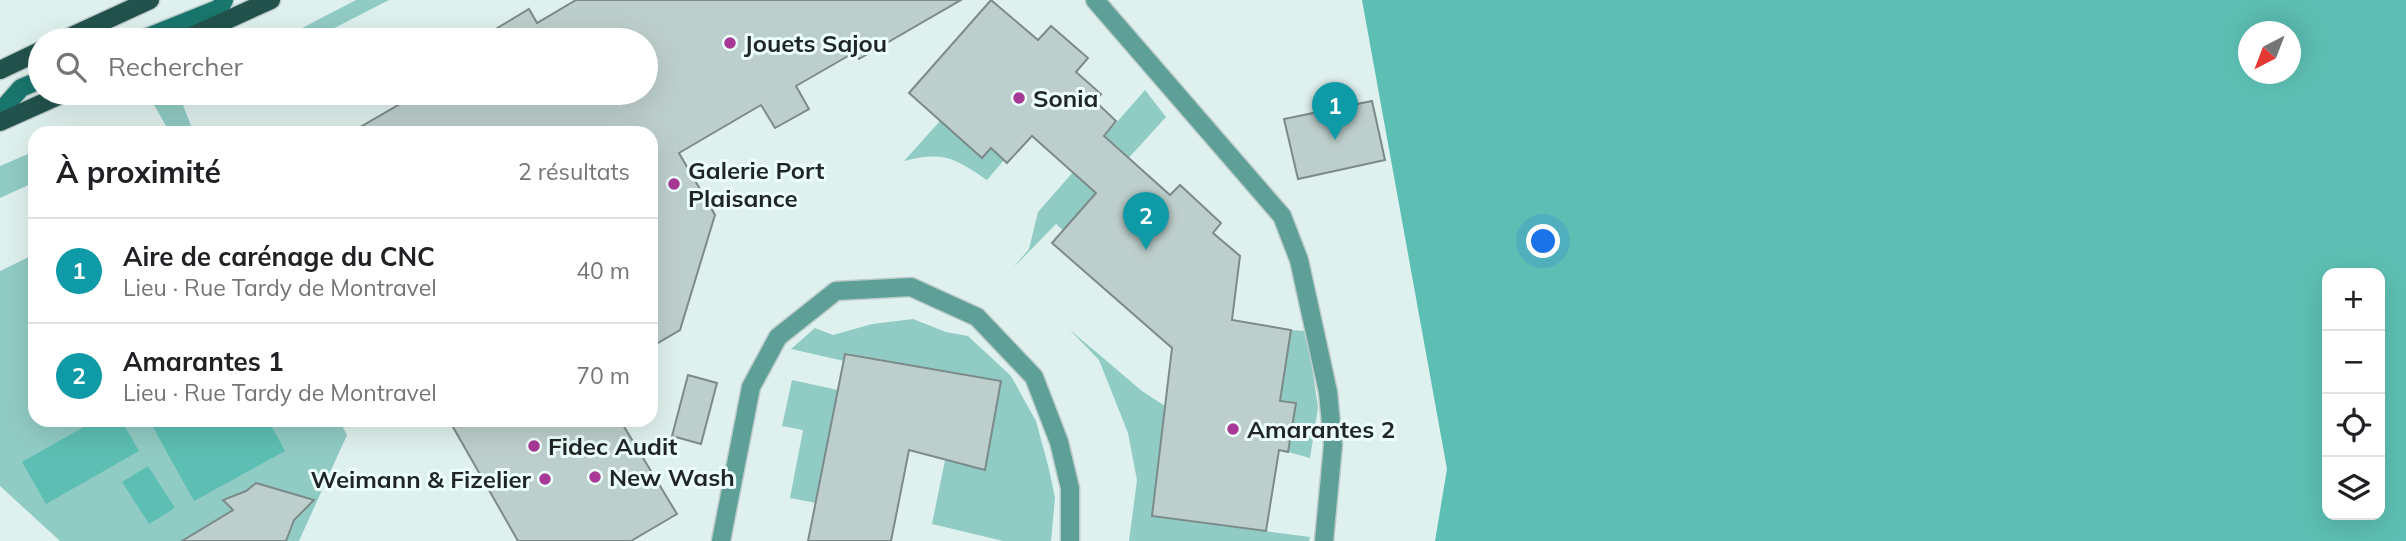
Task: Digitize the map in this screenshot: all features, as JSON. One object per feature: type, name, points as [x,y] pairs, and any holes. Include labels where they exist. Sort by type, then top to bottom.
[{"type":"main road","points":[[89,28],[150,0]]},
{"type":"main road","points":[[209,28],[271,0]]},
{"type":"main road","points":[[0,70],[28,57]]},
{"type":"main road","points":[[0,122],[38,105]]},
{"type":"street","points":[[170,28],[220,8],[224,0]]},
{"type":"street","points":[[1094,0],[1282,216],[1299,260],[1328,392],[1333,445],[1324,541]]},
{"type":"street","points":[[0,112],[21,88],[28,85]]},
{"type":"street","points":[[721,541],[751,387],[778,337],[836,291],[911,287],[977,317],[1034,377],[1059,442],[1070,488],[1070,541]]},
{"type":"shaded area","points":[[356,0],[389,0],[334,28],[302,28]]},
{"type":"shaded area","points":[[1362,0],[2406,0],[2406,541],[1435,541],[1447,469]]},
{"type":"shaded area","points":[[1145,90],[1166,117],[1063,230],[1056,224],[1012,269],[1029,249],[1038,212]]},
{"type":"shaded area","points":[[154,105],[183,105],[191,126],[166,126]]},
{"type":"shaded area","points":[[940,121],[982,158],[991,148],[1004,160],[987,180],[966,166],[948,159],[929,157],[904,161]]},
{"type":"shaded area","points":[[28,154],[28,185],[0,198],[0,166]]},
{"type":"shaded area","points":[[28,257],[28,427],[343,427],[347,435],[299,541],[60,541],[0,486],[0,271]]},
{"type":"shaded area","points":[[913,319],[946,332],[968,336],[1011,376],[1036,421],[1049,469],[1055,498],[1051,541],[1003,541],[932,524],[945,460],[985,469],[1001,381],[845,353],[844,361],[791,349],[815,328],[833,335],[872,324]]},
{"type":"shaded area","points":[[1069,329],[1142,391],[1165,406],[1152,516],[1310,537],[1309,541],[1129,541],[1137,480],[1128,433],[1099,360]]},
{"type":"shaded area","points":[[1291,330],[1307,331],[1318,408],[1310,458],[1288,452],[1295,403],[1280,401]]},
{"type":"shaded area","points":[[792,380],[838,390],[816,503],[790,498],[803,430],[782,426]]},
{"type":"shaded area","points":[[84,427],[125,427],[139,451],[46,504],[22,462]]},
{"type":"shaded area","points":[[153,427],[272,427],[285,451],[194,501]]},
{"type":"shaded area","points":[[148,466],[175,508],[149,524],[122,482]]},
{"type":"building","name":"Galerie Port Plaisance","points":[[576,0],[961,0],[859,59],[855,52],[796,86],[809,109],[775,128],[761,105],[679,153],[715,215],[680,330],[658,343],[658,126],[362,126],[398,105],[658,105],[658,28],[497,28],[529,9],[537,23]]},
{"type":"building","points":[[991,0],[1038,40],[1051,26],[1088,58],[1076,72],[1101,94],[1095,101],[1116,121],[1104,136],[1170,195],[1180,185],[1221,223],[1213,233],[1240,256],[1232,320],[1291,330],[1280,401],[1296,403],[1288,452],[1279,450],[1266,531],[1152,516],[1172,348],[1052,243],[1096,193],[1032,136],[1007,163],[991,148],[982,158],[909,93]]},
{"type":"building","points":[[1372,101],[1385,160],[1298,179],[1284,119]]},
{"type":"building","points":[[845,354],[1001,381],[985,470],[909,450],[891,541],[808,541]]},
{"type":"building","points":[[688,375],[717,383],[701,444],[672,436]]},
{"type":"building","points":[[453,427],[624,427],[677,514],[631,541],[518,541]]},
{"type":"building","points":[[256,483],[314,500],[294,520],[286,541],[182,541],[233,510],[223,500],[246,491]]},
{"type":"place","name":"Jouets Sajou","points":[[730,43]]},
{"type":"place","name":"Sonia","points":[[1019,98]]},
{"type":"place","name":"Aire de carénage du CNC","points":[[1335,140]]},
{"type":"place","name":"Galerie Port Plaisance","points":[[674,184]]},
{"type":"place","name":"Amarantes 1","points":[[1146,250]]},
{"type":"place","name":"Amarantes 2","points":[[1233,429]]},
{"type":"place","name":"Fidec Audit","points":[[534,446]]},
{"type":"place","name":"New Wash","points":[[595,477]]},
{"type":"place","name":"Weimann & Fizelier","points":[[545,479]]}]
